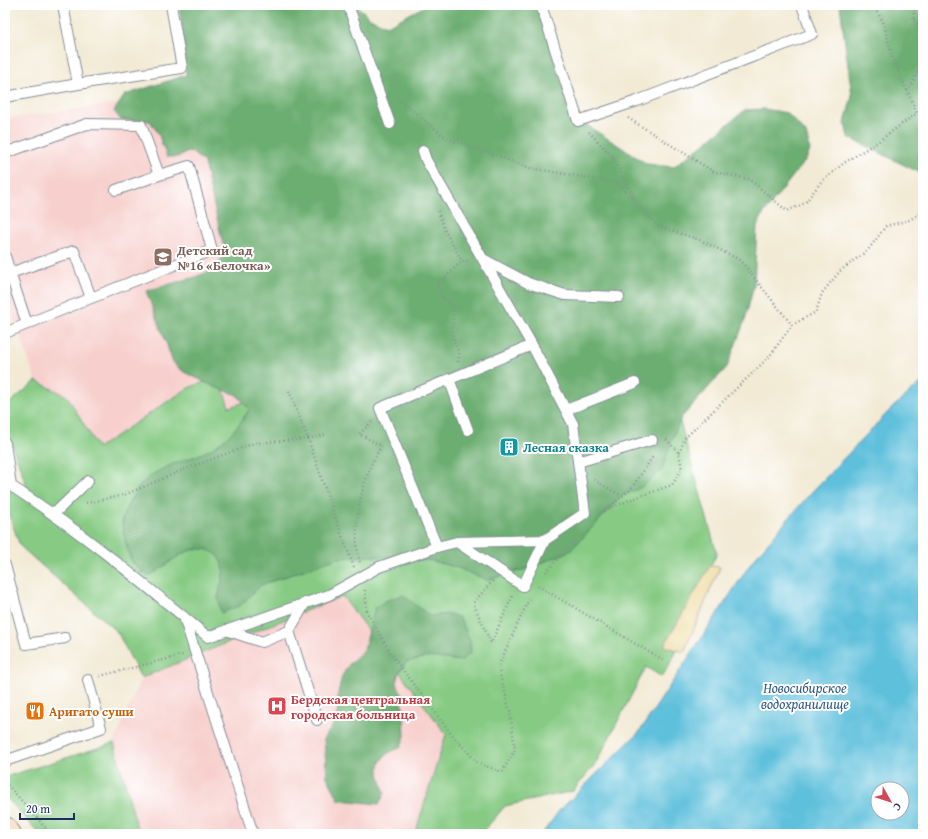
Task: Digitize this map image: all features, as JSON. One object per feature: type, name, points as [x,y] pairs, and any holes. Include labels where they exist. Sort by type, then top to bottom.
[{"type":"street","points":[[5,828],[10,834]]},
{"type":"lane","points":[[63,5],[78,84]]},
{"type":"lane","points":[[5,96],[182,68],[171,5]]},
{"type":"lane","points":[[348,5],[390,124]]},
{"type":"lane","points":[[541,5],[578,121],[812,34],[802,5]]},
{"type":"lane","points":[[5,153],[87,124],[141,125],[159,175]]},
{"type":"lane","points":[[423,151],[426,160],[532,345],[573,424],[585,513],[545,540],[523,586],[457,542]]},
{"type":"lane","points":[[5,333],[212,250],[189,166],[116,190]]},
{"type":"lane","points":[[10,273],[74,251],[91,298]]},
{"type":"lane","points":[[5,256],[27,324]]},
{"type":"lane","points":[[483,259],[528,283],[566,295],[619,297]]},
{"type":"lane","points":[[437,547],[380,408],[532,345]]},
{"type":"lane","points":[[453,377],[468,430]]},
{"type":"lane","points":[[566,410],[635,384]]},
{"type":"lane","points":[[5,443],[8,486],[55,511],[208,637],[329,595],[379,567],[437,547],[457,542],[545,540]]},
{"type":"lane","points":[[579,467],[656,443]]},
{"type":"lane","points":[[55,511],[88,481]]},
{"type":"lane","points":[[5,565],[26,644],[65,638]]},
{"type":"lane","points":[[226,630],[262,642],[289,631],[305,603]]},
{"type":"lane","points":[[183,616],[253,834]]},
{"type":"lane","points":[[289,631],[317,720]]},
{"type":"lane","points":[[5,761],[101,728],[88,680]]},
{"type":"path","points":[[612,109],[714,172],[749,179],[787,210],[805,203],[821,182],[844,163],[876,143],[917,113],[892,57],[883,21],[872,5]]},
{"type":"path","points":[[915,5],[913,19],[923,27]]},
{"type":"path","points":[[907,91],[913,82],[923,59]]},
{"type":"path","points":[[374,80],[445,137],[530,168],[618,183],[658,226],[700,240],[740,260],[792,325]]},
{"type":"path","points":[[578,121],[612,156],[637,204]]},
{"type":"path","points":[[679,453],[685,438],[769,357],[792,325],[816,312],[822,293],[840,271],[868,250],[886,226],[909,220],[923,212]]},
{"type":"path","points":[[453,377],[459,353],[452,336],[454,306],[443,299],[438,285],[462,261],[483,259]]},
{"type":"path","points":[[289,391],[308,439],[340,531],[361,577]]},
{"type":"path","points":[[389,430],[368,472],[360,508],[356,549],[367,612],[391,654],[452,735],[478,764],[502,772],[516,750],[510,712],[498,667],[535,584],[540,579]]},
{"type":"path","points":[[55,511],[124,495],[183,470],[255,444],[308,439],[327,434]]},
{"type":"path","points":[[604,511],[672,486],[682,469],[679,453],[665,438],[656,443]]},
{"type":"path","points":[[594,520],[631,489],[656,451]]},
{"type":"path","points":[[579,467],[622,496]]},
{"type":"path","points":[[545,573],[580,534]]},
{"type":"path","points":[[501,572],[473,603],[491,643],[519,583]]},
{"type":"path","points":[[527,577],[535,584],[663,660]]},
{"type":"path","points":[[88,680],[195,652]]},
{"type":"path","points":[[5,782],[51,834]]},
{"type":"shaded area","name":"Детский сад №16 «Белочка»","points":[[253,85],[282,391],[228,407],[219,378],[188,388],[98,449],[67,396],[36,381],[5,292],[5,119]]},
{"type":"shaded area","name":"Бердская центральная городская больница","points":[[342,596],[446,734],[415,834],[139,834],[114,743],[141,678]]},
{"type":"green space","points":[[179,5],[356,5],[370,18],[387,26],[427,5],[536,5],[569,104],[588,126],[647,164],[673,167],[694,152],[745,110],[764,109],[787,113],[806,133],[810,150],[807,158],[764,213],[757,226],[754,285],[745,320],[727,367],[681,418],[672,439],[662,470],[640,488],[622,496],[570,551],[529,568],[487,580],[458,568],[433,561],[373,556],[338,558],[261,585],[241,605],[221,613],[218,598],[224,570],[218,555],[211,551],[205,549],[195,549],[188,551],[148,576],[134,564],[128,552],[122,523],[131,499],[139,488],[156,472],[215,447],[242,421],[249,409],[237,395],[215,387],[184,372],[173,363],[146,291],[195,277],[216,269],[225,253],[204,162],[190,151],[177,157],[167,157],[158,133],[150,121],[121,120],[114,111],[125,95],[186,75]]},
{"type":"green space","points":[[840,5],[923,5],[923,171],[914,170],[848,137],[845,123],[852,96]]},
{"type":"green space","points":[[219,377],[229,407],[281,391],[675,404],[717,554],[664,646],[677,651],[662,677],[646,667],[596,763],[573,791],[505,806],[481,834],[415,834],[446,734],[342,596],[141,678],[118,633],[20,546],[5,503],[5,492],[27,487],[5,425],[5,407],[36,381],[67,396],[98,448],[188,388]]},
{"type":"green space","points":[[403,595],[430,616],[450,614],[460,618],[470,640],[471,652],[462,661],[428,657],[406,662],[398,674],[397,684],[401,692],[405,736],[400,748],[391,752],[381,760],[379,771],[385,793],[379,804],[339,800],[327,777],[324,739],[332,727],[338,711],[338,694],[342,676],[350,663],[364,650],[375,608],[385,601]]},
{"type":"green space","points":[[114,743],[139,834],[40,834],[5,796],[5,777]]},
{"type":"sand","points":[[710,566],[720,567],[684,652],[664,646]]},
{"type":"water","name":"Новосибирское водохранилище","points":[[923,381],[923,834],[542,834],[559,811],[640,731],[753,560],[808,496],[891,409]]},
{"type":"place","name":"Детский сад №16 «Белочка»","points":[[163,257]]},
{"type":"place","name":"Лесная сказка","points":[[509,447]]},
{"type":"place","name":"Бердская центральная городская больница","points":[[277,706]]},
{"type":"place","name":"Аригато суши","points":[[35,711]]}]
